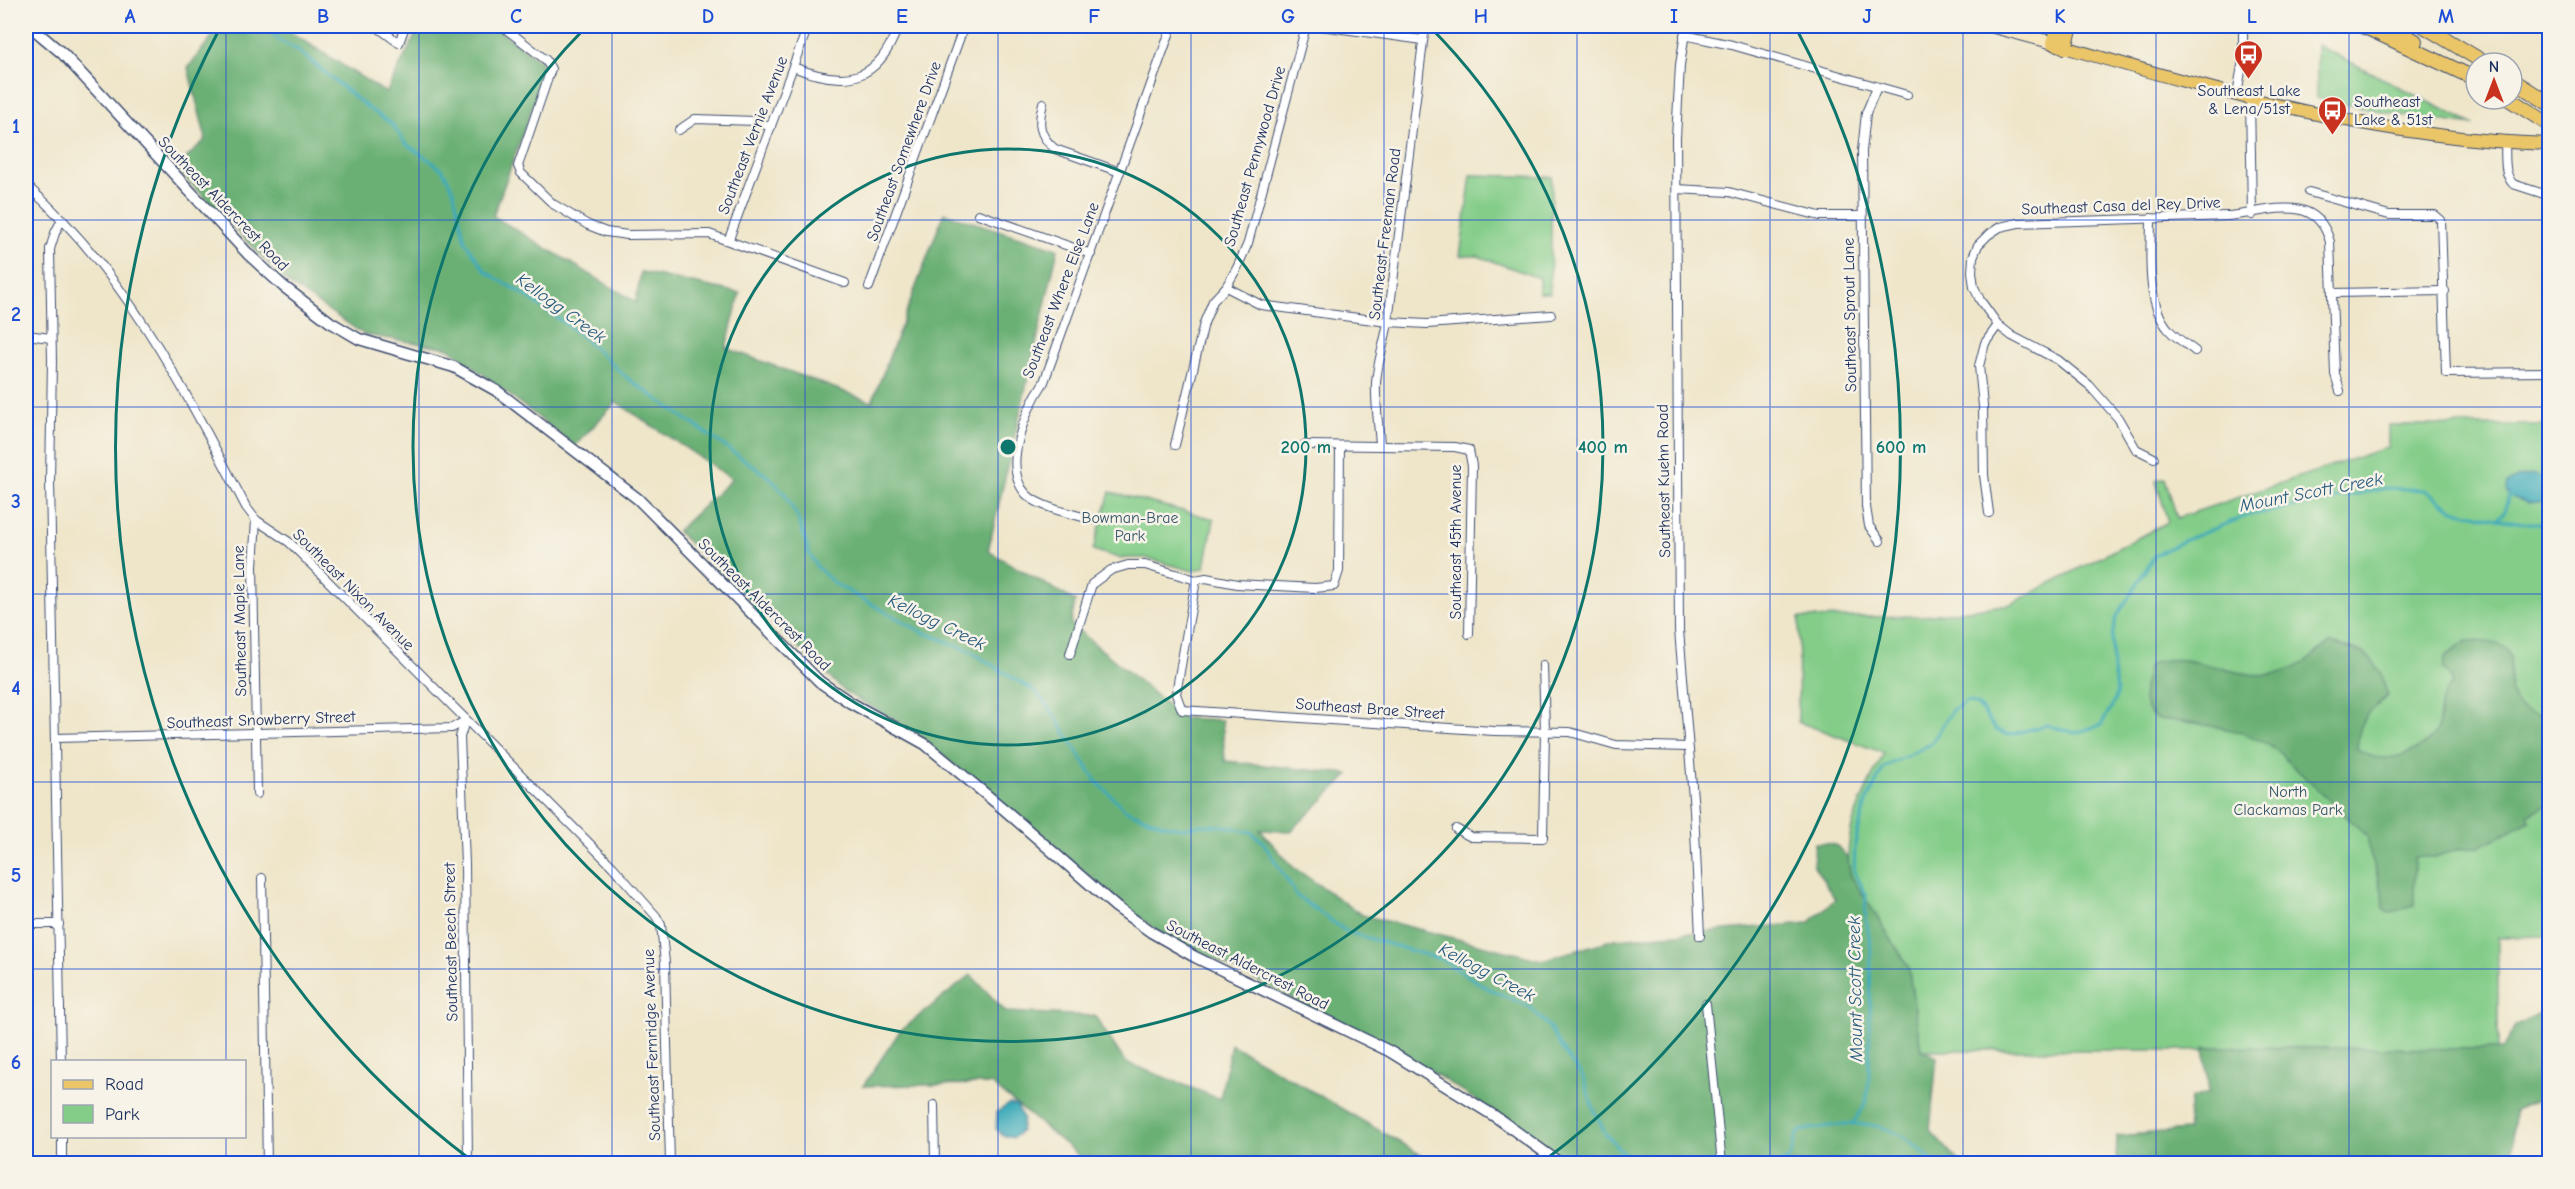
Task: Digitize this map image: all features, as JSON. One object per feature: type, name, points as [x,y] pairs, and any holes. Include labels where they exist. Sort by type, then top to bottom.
[{"type":"highway","points":[[2059,26],[2059,45]]},
{"type":"highway","points":[[2059,45],[2071,26]]},
{"type":"highway","points":[[2364,26],[2464,72]]},
{"type":"highway","points":[[2389,26],[2464,71]]},
{"type":"highway","points":[[2424,26],[2465,51]]},
{"type":"highway","points":[[2524,88],[2550,104]]},
{"type":"highway","points":[[2524,109],[2550,125]]},
{"type":"main road","points":[[1990,26],[2325,117],[2379,127],[2505,142],[2550,144]]},
{"type":"street","name":"Southeast Aldercrest Road","points":[[30,26],[70,60],[242,247],[283,286],[351,335],[375,345],[454,368],[476,378],[505,398],[638,499],[820,682],[851,703],[925,744],[1116,907],[1151,932],[1195,957],[1389,1051],[1496,1117],[1561,1164]]},
{"type":"street","points":[[376,26],[399,43],[405,26]]},
{"type":"street","points":[[502,26],[546,60],[551,69],[518,166],[521,172],[553,204],[588,225],[606,232],[628,235],[693,232],[729,239]]},
{"type":"street","name":"Southeast Vernie Avenue","points":[[808,26],[729,239],[846,283]]},
{"type":"street","points":[[793,67],[837,80],[851,79],[865,74],[886,55],[898,26]]},
{"type":"street","name":"Southeast Somewhere Drive","points":[[869,287],[964,26]]},
{"type":"street","name":"Southeast Where Else Lane","points":[[1095,520],[1039,503],[1027,495],[1015,475],[1018,442],[1036,395],[1044,382],[1172,26]]},
{"type":"street","name":"Southeast Pennywood Drive","points":[[1175,445],[1204,322],[1213,301],[1226,287],[1248,243],[1306,26]]},
{"type":"street","points":[[1322,26],[1423,40]]},
{"type":"street","name":"Southeast Freeman Road","points":[[1380,446],[1376,386],[1388,322],[1425,26]]},
{"type":"street","points":[[2237,94],[2243,60],[2243,26]]},
{"type":"street","points":[[1685,30],[1907,95]]},
{"type":"street","name":"Southeast Kuehn Road","points":[[1685,30],[1676,138],[1675,303],[1679,630],[1694,810],[1701,936]]},
{"type":"street","name":"Southeast Sprout Lane","points":[[1877,87],[1866,112],[1863,128],[1862,216],[1866,507],[1869,526],[1880,541]]},
{"type":"street","points":[[2250,98],[2252,215]]},
{"type":"street","points":[[1043,103],[1039,126],[1041,135],[1047,143],[1055,149],[1120,172]]},
{"type":"street","points":[[679,130],[695,119],[756,122],[771,127]]},
{"type":"street","points":[[2505,142],[2506,169],[2509,180],[2513,184],[2550,196]]},
{"type":"street","name":"Southeast Nixon Avenue","points":[[26,185],[62,219],[104,268],[150,333],[246,507],[256,520],[289,542],[613,867],[656,915],[661,926]]},
{"type":"street","points":[[1677,189],[1729,192],[1820,216],[1862,216]]},
{"type":"street","points":[[2309,192],[2389,215],[2439,216],[2445,291],[2446,373],[2550,372]]},
{"type":"street","name":"Southeast Casa del Rey Drive","points":[[2154,458],[2136,448],[2106,402],[2074,371],[1998,325],[1980,300],[1974,287],[1972,272],[1973,257],[1978,245],[1988,235],[2000,227],[2018,223],[2252,215],[2289,207],[2306,212],[2319,222],[2328,234],[2330,243],[2334,293],[2335,374],[2340,391]]},
{"type":"street","points":[[978,214],[1091,254]]},
{"type":"street","points":[[2151,218],[2153,293],[2168,329],[2194,351]]},
{"type":"street","points":[[61,1060],[50,481],[50,249],[54,232],[62,219]]},
{"type":"street","points":[[1226,287],[1261,305],[1388,322],[1427,324],[1551,315]]},
{"type":"street","points":[[2334,293],[2445,291]]},
{"type":"street","points":[[1989,513],[1984,475],[1983,406],[1979,366],[1985,343],[1998,325]]},
{"type":"street","points":[[26,335],[51,338]]},
{"type":"street","points":[[1304,445],[1380,446]]},
{"type":"street","points":[[1070,654],[1088,593],[1098,577],[1128,565],[1145,565],[1196,580],[1206,578],[1237,584],[1315,588],[1334,586],[1339,571],[1340,446]]},
{"type":"street","name":"Southeast 45th Avenue","points":[[1380,446],[1455,447],[1469,450],[1472,466],[1469,634]]},
{"type":"street","name":"Southeast Maple Lane","points":[[256,520],[253,566],[257,794]]},
{"type":"street","name":"Southeast Brae Street","points":[[1196,580],[1176,694],[1182,710],[1494,731],[1577,733],[1616,745],[1688,747]]},
{"type":"street","points":[[1456,829],[1471,837],[1543,838],[1545,731],[1543,665]]},
{"type":"street","name":"Southeast Snowberry Street","points":[[56,738],[452,728],[465,721]]},
{"type":"street","name":"Southeast Beech Street","points":[[465,721],[460,737],[465,864],[468,1164]]},
{"type":"street","points":[[262,878],[267,1164]]},
{"type":"street","points":[[26,924],[59,924]]},
{"type":"street","name":"Southeast Fernridge Avenue","points":[[661,926],[665,963],[670,1164]]},
{"type":"street","points":[[1706,1004],[1722,1160]]},
{"type":"street","points":[[934,1105],[935,1164]]},
{"type":"street","points":[[62,1138],[62,1164]]},
{"type":"green space","points":[[220,26],[281,26],[386,93],[420,26],[493,26],[540,61],[545,73],[493,216],[636,302],[641,272],[740,293],[726,348],[872,402],[944,213],[1058,249],[988,551],[1075,601],[1071,624],[1183,718],[1222,720],[1225,761],[1349,774],[1291,831],[1260,830],[1293,867],[1362,915],[1542,960],[1615,939],[1809,923],[1835,899],[1813,864],[1815,843],[1837,846],[1847,857],[1851,876],[1908,966],[1921,1050],[1937,1057],[1930,1130],[1960,1163],[1568,1163],[1414,1060],[1154,929],[909,728],[845,692],[677,531],[732,479],[616,402],[575,446],[449,348],[365,335],[289,284],[176,168],[206,139],[188,68]]},
{"type":"green space","points":[[2317,45],[2474,125],[2386,113],[2317,98]]},
{"type":"green space","points":[[1471,175],[1552,177],[1550,293],[1539,293],[1539,278],[1478,256],[1460,256]]},
{"type":"green space","name":"North Clackamas Park","points":[[2388,425],[2549,425],[2549,936],[2498,937],[2498,1050],[1921,1050],[1908,966],[1851,876],[1848,860],[1852,828],[1857,812],[1884,753],[1798,722],[1799,618],[1924,616],[2011,604],[2168,522],[2156,481],[2165,478],[2177,518],[2388,447]]},
{"type":"green space","name":"Bowman-Brae Park","points":[[1110,492],[1214,519],[1205,567],[1193,571],[1146,558],[1119,558],[1093,550]]},
{"type":"green space","points":[[2467,641],[2488,642],[2501,646],[2508,652],[2510,681],[2517,704],[2528,712],[2549,719],[2549,803],[2528,815],[2530,821],[2477,848],[2460,849],[2434,857],[2414,857],[2414,906],[2388,913],[2383,909],[2382,891],[2368,846],[2368,837],[2277,751],[2255,738],[2232,730],[2159,719],[2152,715],[2145,703],[2144,687],[2149,665],[2163,661],[2191,661],[2249,674],[2270,675],[2298,666],[2330,643],[2353,649],[2369,657],[2384,682],[2387,695],[2364,720],[2357,749],[2365,754],[2382,758],[2400,756],[2425,744],[2436,731],[2443,697],[2452,684],[2451,678],[2443,668],[2445,657]]},
{"type":"green space","points":[[971,975],[1006,1012],[1095,1016],[1125,1062],[1220,1099],[1231,1044],[1435,1163],[1099,1163],[1081,1157],[991,1084],[863,1086],[900,1031]]},
{"type":"green space","points":[[2549,1008],[2549,1104],[2540,1100],[2514,1110],[2512,1163],[2116,1163],[2117,1136],[2187,1130],[2191,1098],[2209,1093],[2204,1047],[2502,1049],[2515,1026]]},
{"type":"water","points":[[2533,475],[2549,478],[2549,501],[2528,503],[2509,496],[2506,490],[2507,483],[2519,477]]},
{"type":"water","points":[[1009,1104],[1017,1106],[1023,1119],[1021,1131],[1013,1138],[1002,1135],[996,1129],[997,1112]]},
{"type":"waterway","name":"Kellogg Creek","points":[[265,26],[280,41],[296,49],[368,108],[392,124],[405,143],[442,169],[453,189],[465,241],[486,272],[531,299],[579,334],[627,378],[769,477],[784,493],[798,518],[809,553],[817,567],[835,584],[920,631],[968,650],[1036,692],[1049,707],[1096,781],[1127,811],[1165,825],[1183,828],[1200,825],[1224,826],[1251,832],[1263,842],[1297,896],[1347,932],[1443,960],[1487,988],[1530,1007],[1549,1027],[1565,1054],[1583,1077],[1593,1108],[1605,1133],[1636,1164]]},
{"type":"waterway","name":"Mount Scott Creek","points":[[1853,1123],[1866,1104],[1869,1077],[1871,949],[1865,911],[1866,895],[1854,871],[1855,843],[1866,802],[1884,767],[1931,744],[1952,710],[1968,701],[1978,705],[1996,730],[2009,735],[2046,725],[2075,733],[2101,725],[2115,701],[2117,690],[2113,671],[2112,637],[2116,618],[2154,556],[2183,541],[2246,516],[2387,488],[2425,490],[2454,510],[2498,519],[2504,512],[2509,496],[2512,496]]},
{"type":"waterway","name":"Mount Scott Creek","points":[[2498,519],[2529,524],[2550,524]]},
{"type":"waterway","name":"Kellogg Creek","points":[[1777,1164],[1789,1158],[1796,1136],[1800,1131],[1857,1124],[1873,1125],[1903,1137],[1919,1148],[1935,1164]]},
{"type":"place","name":"Southeast Lake & Lena/51st","points":[[2249,80]]},
{"type":"place","name":"Southeast Lake & 51st","points":[[2333,136]]}]
